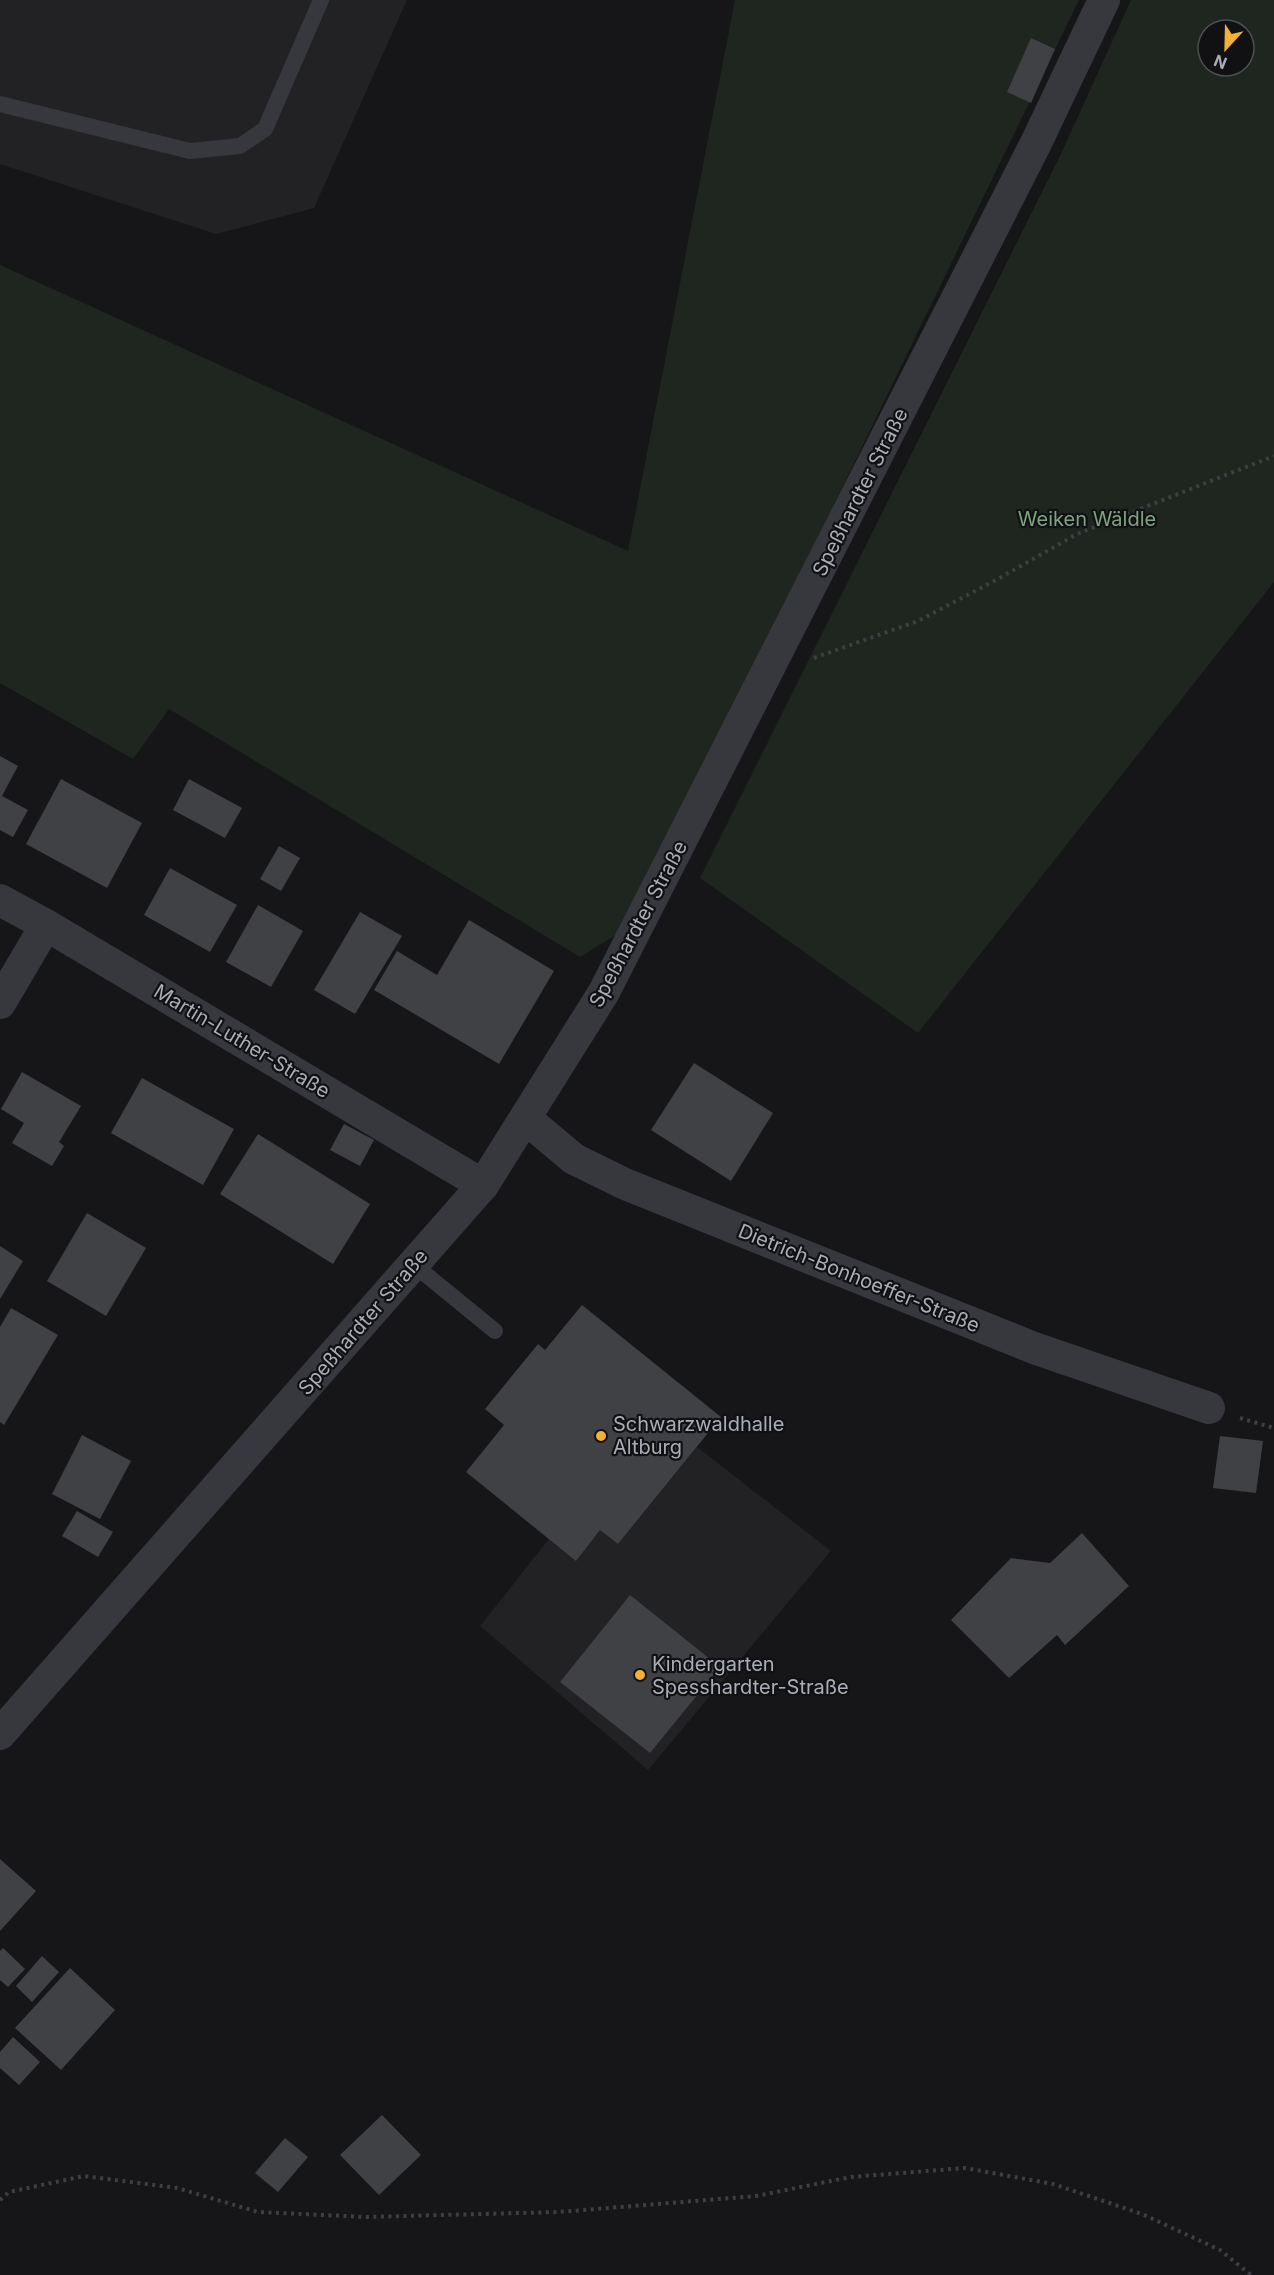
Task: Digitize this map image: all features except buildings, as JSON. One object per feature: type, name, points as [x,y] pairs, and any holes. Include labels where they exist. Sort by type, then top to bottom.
[{"type":"street","name":"Speßhardter Straße","points":[[1,1731],[483,1185],[604,992],[1036,143],[1104,0]]},
{"type":"street","name":"Martin-Luther-Straße","points":[[0,900],[46,925],[483,1185]]},
{"type":"street","points":[[0,1003],[46,925]]},
{"type":"street","name":"Dietrich-Bonhoeffer-Straße","points":[[525,1118],[574,1159],[625,1184],[1034,1348],[1209,1408]]},
{"type":"lane","points":[[0,104],[190,151],[240,146],[265,129],[321,0]]},
{"type":"lane","points":[[413,1264],[495,1331]]},
{"type":"path","points":[[767,674],[918,621],[1077,534],[1274,456]]},
{"type":"path","points":[[0,2200],[9,2192],[84,2175],[177,2188],[258,2212],[366,2217],[559,2212],[756,2196],[851,2177],[965,2168],[1053,2184],[1142,2214],[1220,2250],[1251,2275]]},
{"type":"shaded area","points":[[0,0],[407,0],[314,208],[216,234],[0,164]]},
{"type":"shaded area","points":[[697,1447],[831,1551],[648,1770],[480,1626],[549,1539],[576,1560],[600,1530],[618,1544]]},
{"type":"green space","points":[[735,0],[1079,0],[629,927],[580,957],[169,709],[133,759],[0,683],[0,265],[628,551]]},
{"type":"green space","name":"Weiken Wäldle","points":[[1131,0],[1274,0],[1274,582],[918,1033],[700,878],[1060,156]]},
{"type":"place","name":"Schwarzwaldhalle Altburg","points":[[601,1436]]},
{"type":"place","name":"Kindergarten Spesshardter-Straße","points":[[640,1675]]}]
